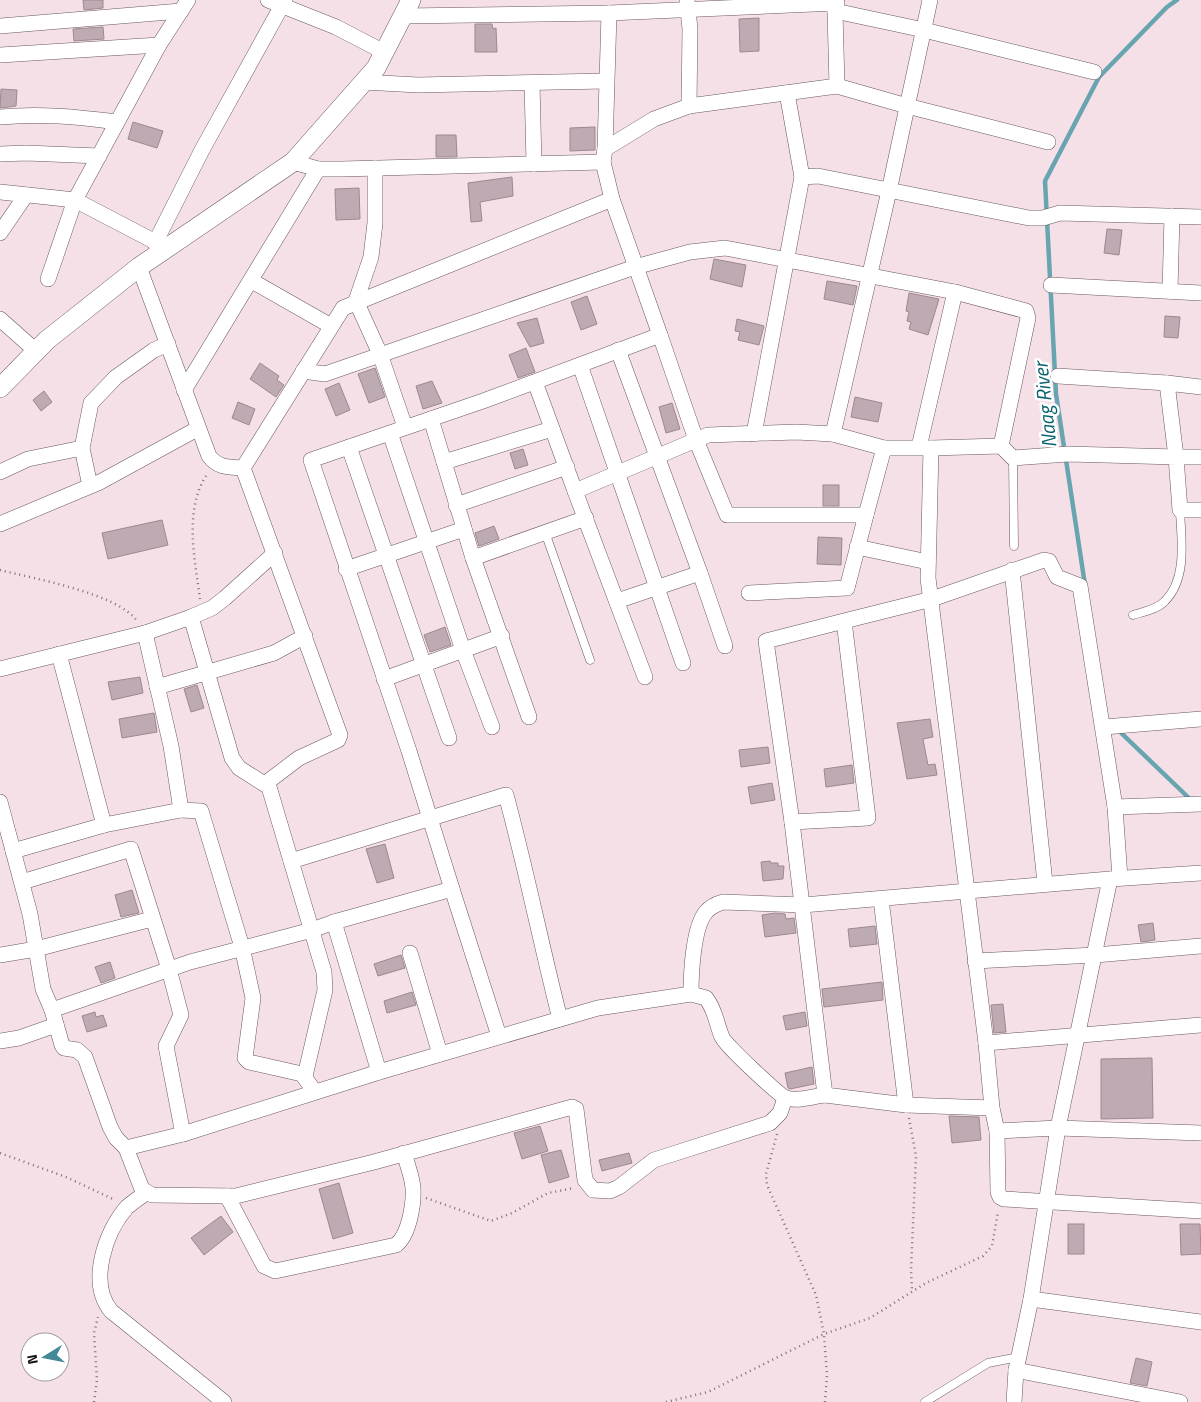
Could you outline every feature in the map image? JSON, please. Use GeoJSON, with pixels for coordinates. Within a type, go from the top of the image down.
{"type":"FeatureCollection","features":[{"type":"Feature","properties":{"kind":"street"},"geometry":{"type":"LineString","coordinates":[[833,434],[889,191],[930,0]]}},
{"type":"Feature","properties":{"kind":"street"},"geometry":{"type":"LineString","coordinates":[[161,245],[202,150],[278,2],[384,52]]}},
{"type":"Feature","properties":{"kind":"street"},"geometry":{"type":"LineString","coordinates":[[836,4],[837,86]]}},
{"type":"Feature","properties":{"kind":"street"},"geometry":{"type":"LineString","coordinates":[[0,388],[46,340],[139,267],[161,245],[292,162],[376,68],[407,8],[609,13],[687,5],[836,4],[924,30],[1094,72]]}},
{"type":"Feature","properties":{"kind":"street"},"geometry":{"type":"LineString","coordinates":[[0,26],[184,5]]}},
{"type":"Feature","properties":{"kind":"street"},"geometry":{"type":"LineString","coordinates":[[48,279],[75,200],[159,45],[184,5]]}},
{"type":"Feature","properties":{"kind":"street"},"geometry":{"type":"LineString","coordinates":[[687,5],[689,106]]}},
{"type":"Feature","properties":{"kind":"street"},"geometry":{"type":"LineString","coordinates":[[609,13],[605,81],[604,156],[612,199],[696,440],[727,515],[866,515]]}},
{"type":"Feature","properties":{"kind":"street"},"geometry":{"type":"LineString","coordinates":[[0,55],[159,45]]}},
{"type":"Feature","properties":{"kind":"street"},"geometry":{"type":"LineString","coordinates":[[363,82],[418,86],[605,81]]}},
{"type":"Feature","properties":{"kind":"street"},"geometry":{"type":"LineString","coordinates":[[532,83],[534,164]]}},
{"type":"Feature","properties":{"kind":"street"},"geometry":{"type":"LineString","coordinates":[[292,162],[318,169],[375,168],[534,164],[604,156],[654,119],[689,106],[837,86],[1048,142]]}},
{"type":"Feature","properties":{"kind":"street"},"geometry":{"type":"LineString","coordinates":[[754,434],[802,177],[787,93]]}},
{"type":"Feature","properties":{"kind":"street"},"geometry":{"type":"LineString","coordinates":[[0,117],[25,114],[66,115],[117,122]]}},
{"type":"Feature","properties":{"kind":"street"},"geometry":{"type":"LineString","coordinates":[[0,154],[26,153],[99,156]]}},
{"type":"Feature","properties":{"kind":"street"},"geometry":{"type":"LineString","coordinates":[[375,168],[375,223],[372,257],[356,301],[380,354],[405,428]]}},
{"type":"Feature","properties":{"kind":"street"},"geometry":{"type":"LineString","coordinates":[[184,390],[318,169]]}},
{"type":"Feature","properties":{"kind":"street"},"geometry":{"type":"LineString","coordinates":[[802,177],[818,176],[1036,218],[1060,213],[1201,217]]}},
{"type":"Feature","properties":{"kind":"street"},"geometry":{"type":"LineString","coordinates":[[0,192],[75,200],[161,245]]}},
{"type":"Feature","properties":{"kind":"street"},"geometry":{"type":"LineString","coordinates":[[0,233],[26,195]]}},
{"type":"Feature","properties":{"kind":"street"},"geometry":{"type":"LineString","coordinates":[[243,468],[343,308],[356,301],[381,294],[612,199]]}},
{"type":"Feature","properties":{"kind":"street"},"geometry":{"type":"LineString","coordinates":[[1170,291],[1172,216]]}},
{"type":"Feature","properties":{"kind":"street"},"geometry":{"type":"LineString","coordinates":[[303,370],[325,374],[635,266],[709,248],[725,248],[787,259],[868,277],[955,292],[1020,308],[1028,314],[1001,446]]}},
{"type":"Feature","properties":{"kind":"street"},"geometry":{"type":"LineString","coordinates":[[139,267],[209,456],[215,463],[226,467],[243,468]]}},
{"type":"Feature","properties":{"kind":"street"},"geometry":{"type":"LineString","coordinates":[[252,280],[331,326]]}},
{"type":"Feature","properties":{"kind":"street"},"geometry":{"type":"LineString","coordinates":[[1051,285],[1201,293]]}},
{"type":"Feature","properties":{"kind":"street"},"geometry":{"type":"LineString","coordinates":[[955,292],[925,448],[928,562],[966,890],[986,1043],[992,1108],[997,1131],[998,1192],[1000,1197],[1047,1202],[1201,1211]]}},
{"type":"Feature","properties":{"kind":"street"},"geometry":{"type":"LineString","coordinates":[[0,318],[36,351]]}},
{"type":"Feature","properties":{"kind":"street"},"geometry":{"type":"LineString","coordinates":[[499,1036],[430,817],[311,460],[432,419],[660,335]]}},
{"type":"Feature","properties":{"kind":"street"},"geometry":{"type":"LineString","coordinates":[[90,486],[82,448],[91,403],[116,377],[154,350],[168,344]]}},
{"type":"Feature","properties":{"kind":"street"},"geometry":{"type":"LineString","coordinates":[[618,350],[659,456],[725,646]]}},
{"type":"Feature","properties":{"kind":"street"},"geometry":{"type":"LineString","coordinates":[[580,365],[683,663]]}},
{"type":"Feature","properties":{"kind":"street"},"geometry":{"type":"LineString","coordinates":[[1058,376],[1201,387]]}},
{"type":"Feature","properties":{"kind":"street"},"geometry":{"type":"LineString","coordinates":[[535,382],[645,677]]}},
{"type":"Feature","properties":{"kind":"street"},"geometry":{"type":"LineString","coordinates":[[1167,383],[1180,510],[1201,510]]}},
{"type":"Feature","properties":{"kind":"street"},"geometry":{"type":"LineString","coordinates":[[432,419],[473,558],[529,717]]}},
{"type":"Feature","properties":{"kind":"street"},"geometry":{"type":"LineString","coordinates":[[444,462],[552,428]]}},
{"type":"Feature","properties":{"kind":"street"},"geometry":{"type":"LineString","coordinates":[[0,524],[90,486],[198,429]]}},
{"type":"Feature","properties":{"kind":"street"},"geometry":{"type":"LineString","coordinates":[[390,433],[463,650],[492,726]]}},
{"type":"Feature","properties":{"kind":"street"},"geometry":{"type":"LineString","coordinates":[[575,491],[708,435],[833,434],[884,448],[1001,446],[1013,458],[1068,454],[1201,457]]}},
{"type":"Feature","properties":{"kind":"street"},"geometry":{"type":"LineString","coordinates":[[348,447],[449,738]]}},
{"type":"Feature","properties":{"kind":"street"},"geometry":{"type":"LineString","coordinates":[[0,472],[28,460],[82,448]]}},
{"type":"Feature","properties":{"kind":"street"},"geometry":{"type":"LineString","coordinates":[[750,593],[847,588],[884,448]]}},
{"type":"Feature","properties":{"kind":"street"},"geometry":{"type":"LineString","coordinates":[[456,505],[566,467]]}},
{"type":"Feature","properties":{"kind":"street"},"geometry":{"type":"LineString","coordinates":[[243,468],[305,636],[339,738],[299,758],[269,790]]}},
{"type":"Feature","properties":{"kind":"street"},"geometry":{"type":"LineString","coordinates":[[473,558],[586,518]]}},
{"type":"Feature","properties":{"kind":"street"},"geometry":{"type":"LineString","coordinates":[[346,568],[464,529]]}},
{"type":"Feature","properties":{"kind":"street"},"geometry":{"type":"LineString","coordinates":[[857,547],[928,562]]}},
{"type":"Feature","properties":{"kind":"street"},"geometry":{"type":"LineString","coordinates":[[0,669],[145,633],[196,615],[225,598],[275,553]]}},
{"type":"Feature","properties":{"kind":"street"},"geometry":{"type":"LineString","coordinates":[[825,1095],[803,906],[766,641],[932,598],[1047,560],[1057,577],[1080,586],[1104,727],[1115,808],[1115,879],[1095,955],[1058,1128],[1031,1299],[1018,1364],[1014,1402]]}},
{"type":"Feature","properties":{"kind":"street"},"geometry":{"type":"LineString","coordinates":[[1012,570],[1045,883]]}},
{"type":"Feature","properties":{"kind":"street"},"geometry":{"type":"LineString","coordinates":[[617,601],[700,573]]}},
{"type":"Feature","properties":{"kind":"street"},"geometry":{"type":"LineString","coordinates":[[196,615],[209,674],[232,758],[239,768],[269,790],[324,972],[325,990],[304,1076]]}},
{"type":"Feature","properties":{"kind":"street"},"geometry":{"type":"LineString","coordinates":[[792,822],[868,818],[844,621]]}},
{"type":"Feature","properties":{"kind":"street"},"geometry":{"type":"LineString","coordinates":[[145,633],[181,810]]}},
{"type":"Feature","properties":{"kind":"street"},"geometry":{"type":"LineString","coordinates":[[157,687],[209,674],[274,653],[305,636]]}},
{"type":"Feature","properties":{"kind":"street"},"geometry":{"type":"LineString","coordinates":[[384,679],[502,636]]}},
{"type":"Feature","properties":{"kind":"street"},"geometry":{"type":"LineString","coordinates":[[59,654],[104,825]]}},
{"type":"Feature","properties":{"kind":"street"},"geometry":{"type":"LineString","coordinates":[[1104,727],[1201,719]]}},
{"type":"Feature","properties":{"kind":"street"},"geometry":{"type":"LineString","coordinates":[[291,861],[506,795],[529,881],[541,943],[560,1018]]}},
{"type":"Feature","properties":{"kind":"street"},"geometry":{"type":"LineString","coordinates":[[0,802],[22,882],[43,989],[64,1048],[77,1050],[85,1057],[110,1127],[116,1138],[126,1148],[142,1189],[146,1193]]}},
{"type":"Feature","properties":{"kind":"street"},"geometry":{"type":"LineString","coordinates":[[1115,808],[1201,804]]}},
{"type":"Feature","properties":{"kind":"street"},"geometry":{"type":"LineString","coordinates":[[13,851],[104,825],[181,810],[200,811],[242,947],[253,998],[245,1058],[249,1062],[304,1076],[315,1092]]}},
{"type":"Feature","properties":{"kind":"street"},"geometry":{"type":"LineString","coordinates":[[22,882],[131,849],[169,969],[181,1015],[166,1046],[183,1134]]}},
{"type":"Feature","properties":{"kind":"street"},"geometry":{"type":"LineString","coordinates":[[692,994],[692,959],[701,920],[712,906],[723,902],[803,906],[1045,883],[1201,873]]}},
{"type":"Feature","properties":{"kind":"street"},"geometry":{"type":"LineString","coordinates":[[52,1010],[169,969],[452,889]]}},
{"type":"Feature","properties":{"kind":"street"},"geometry":{"type":"LineString","coordinates":[[881,899],[906,1105]]}},
{"type":"Feature","properties":{"kind":"street"},"geometry":{"type":"LineString","coordinates":[[0,955],[36,949],[152,919]]}},
{"type":"Feature","properties":{"kind":"street"},"geometry":{"type":"LineString","coordinates":[[334,922],[379,1072]]}},
{"type":"Feature","properties":{"kind":"street"},"geometry":{"type":"LineString","coordinates":[[975,961],[1095,955],[1201,946]]}},
{"type":"Feature","properties":{"kind":"street"},"geometry":{"type":"LineString","coordinates":[[410,953],[440,1054]]}},
{"type":"Feature","properties":{"kind":"street"},"geometry":{"type":"LineString","coordinates":[[324,972],[347,965]]}},
{"type":"Feature","properties":{"kind":"street"},"geometry":{"type":"LineString","coordinates":[[126,1148],[183,1134],[379,1072],[560,1018],[598,1008],[692,994],[706,998],[712,1006],[727,1046],[756,1070],[776,1092],[785,1098],[825,1095],[906,1105],[992,1108]]}},
{"type":"Feature","properties":{"kind":"street"},"geometry":{"type":"LineString","coordinates":[[0,1041],[19,1038],[56,1025]]}},
{"type":"Feature","properties":{"kind":"street"},"geometry":{"type":"LineString","coordinates":[[986,1043],[1201,1025]]}},
{"type":"Feature","properties":{"kind":"street"},"geometry":{"type":"LineString","coordinates":[[224,1402],[105,1304],[101,1268],[104,1249],[114,1226],[128,1207],[146,1193],[242,1195],[572,1107],[576,1109],[585,1180],[589,1187],[600,1192],[619,1187],[654,1160],[770,1122],[776,1118],[785,1098]]}},
{"type":"Feature","properties":{"kind":"street"},"geometry":{"type":"LineString","coordinates":[[997,1131],[1058,1128],[1201,1133]]}},
{"type":"Feature","properties":{"kind":"street"},"geometry":{"type":"LineString","coordinates":[[226,1196],[264,1266],[275,1271],[396,1245],[404,1236],[413,1193],[404,1153]]}},
{"type":"Feature","properties":{"kind":"street"},"geometry":{"type":"LineString","coordinates":[[1031,1299],[1201,1322]]}},
{"type":"Feature","properties":{"kind":"street"},"geometry":{"type":"LineString","coordinates":[[1018,1364],[1152,1399],[1180,1402]]}},
{"type":"Feature","properties":{"kind":"lane"},"geometry":{"type":"LineString","coordinates":[[1013,458],[1014,546]]}},
{"type":"Feature","properties":{"kind":"lane"},"geometry":{"type":"LineString","coordinates":[[1133,615],[1165,602],[1176,586],[1181,562],[1180,510]]}},
{"type":"Feature","properties":{"kind":"lane"},"geometry":{"type":"LineString","coordinates":[[545,532],[590,660]]}},
{"type":"Feature","properties":{"kind":"lane"},"geometry":{"type":"LineString","coordinates":[[925,1402],[988,1363],[1018,1364]]}},
{"type":"Feature","properties":{"kind":"path"},"geometry":{"type":"LineString","coordinates":[[196,615],[194,514],[198,496],[206,476],[215,463]]}},
{"type":"Feature","properties":{"kind":"path"},"geometry":{"type":"LineString","coordinates":[[0,570],[119,604],[131,614],[145,633]]}},
{"type":"Feature","properties":{"kind":"path"},"geometry":{"type":"LineString","coordinates":[[906,1105],[916,1156],[911,1270],[912,1290]]}},
{"type":"Feature","properties":{"kind":"path"},"geometry":{"type":"LineString","coordinates":[[776,1118],[778,1128],[766,1174],[766,1184],[816,1295],[824,1334],[827,1375],[825,1402]]}},
{"type":"Feature","properties":{"kind":"path"},"geometry":{"type":"LineString","coordinates":[[0,1153],[66,1177],[128,1207]]}},
{"type":"Feature","properties":{"kind":"path"},"geometry":{"type":"LineString","coordinates":[[413,1193],[491,1221],[512,1214],[548,1193],[589,1187]]}},
{"type":"Feature","properties":{"kind":"path"},"geometry":{"type":"LineString","coordinates":[[666,1402],[708,1392],[824,1334],[870,1318],[912,1290],[988,1252],[992,1246],[1000,1197]]}},
{"type":"Feature","properties":{"kind":"path"},"geometry":{"type":"LineString","coordinates":[[94,1402],[97,1380],[95,1323],[108,1308]]}},
{"type":"Feature","properties":{"kind":"building"},"geometry":{"type":"Polygon","coordinates":[[[83,0],[103,0],[103,8],[84,10],[83,0]]]}},
{"type":"Feature","properties":{"kind":"building"},"geometry":{"type":"Polygon","coordinates":[[[759,18],[759,51],[740,52],[739,19],[759,18]]]}},
{"type":"Feature","properties":{"kind":"building"},"geometry":{"type":"Polygon","coordinates":[[[475,24],[492,24],[493,29],[496,28],[497,52],[475,52],[475,24]]]}},
{"type":"Feature","properties":{"kind":"building"},"geometry":{"type":"Polygon","coordinates":[[[103,27],[104,39],[74,41],[73,29],[103,27]]]}},
{"type":"Feature","properties":{"kind":"building"},"geometry":{"type":"Polygon","coordinates":[[[1,89],[17,90],[16,106],[0,108],[1,89]]]}},
{"type":"Feature","properties":{"kind":"building"},"geometry":{"type":"Polygon","coordinates":[[[133,122],[163,131],[157,148],[128,139],[133,122]]]}},
{"type":"Feature","properties":{"kind":"building"},"geometry":{"type":"Polygon","coordinates":[[[595,127],[595,150],[570,151],[570,128],[595,127]]]}},
{"type":"Feature","properties":{"kind":"building"},"geometry":{"type":"Polygon","coordinates":[[[436,135],[456,135],[457,157],[436,157],[436,135]]]}},
{"type":"Feature","properties":{"kind":"building"},"geometry":{"type":"Polygon","coordinates":[[[512,177],[513,196],[480,202],[482,221],[471,222],[468,183],[512,177]]]}},
{"type":"Feature","properties":{"kind":"building"},"geometry":{"type":"Polygon","coordinates":[[[359,188],[360,219],[336,220],[335,189],[359,188]]]}},
{"type":"Feature","properties":{"kind":"building"},"geometry":{"type":"Polygon","coordinates":[[[1107,229],[1122,230],[1119,255],[1104,253],[1107,229]]]}},
{"type":"Feature","properties":{"kind":"building"},"geometry":{"type":"Polygon","coordinates":[[[714,259],[746,265],[742,287],[710,279],[714,259]]]}},
{"type":"Feature","properties":{"kind":"building"},"geometry":{"type":"Polygon","coordinates":[[[827,281],[857,286],[853,305],[824,299],[827,281]]]}},
{"type":"Feature","properties":{"kind":"building"},"geometry":{"type":"Polygon","coordinates":[[[909,293],[939,299],[928,335],[909,329],[911,322],[907,321],[909,312],[906,311],[909,293]]]}},
{"type":"Feature","properties":{"kind":"building"},"geometry":{"type":"Polygon","coordinates":[[[587,296],[597,324],[581,330],[571,302],[587,296]]]}},
{"type":"Feature","properties":{"kind":"building"},"geometry":{"type":"Polygon","coordinates":[[[1165,316],[1180,317],[1178,338],[1164,337],[1165,316]]]}},
{"type":"Feature","properties":{"kind":"building"},"geometry":{"type":"Polygon","coordinates":[[[537,318],[544,343],[530,347],[517,323],[537,318]]]}},
{"type":"Feature","properties":{"kind":"building"},"geometry":{"type":"Polygon","coordinates":[[[737,319],[764,326],[759,345],[738,340],[740,332],[735,331],[737,319]]]}},
{"type":"Feature","properties":{"kind":"building"},"geometry":{"type":"Polygon","coordinates":[[[526,348],[535,372],[518,378],[509,355],[526,348]]]}},
{"type":"Feature","properties":{"kind":"building"},"geometry":{"type":"Polygon","coordinates":[[[260,363],[279,376],[277,380],[284,385],[276,397],[250,379],[260,363]]]}},
{"type":"Feature","properties":{"kind":"building"},"geometry":{"type":"Polygon","coordinates":[[[375,368],[385,397],[369,403],[358,374],[375,368]]]}},
{"type":"Feature","properties":{"kind":"building"},"geometry":{"type":"Polygon","coordinates":[[[432,381],[442,403],[423,409],[416,386],[432,381]]]}},
{"type":"Feature","properties":{"kind":"building"},"geometry":{"type":"Polygon","coordinates":[[[339,383],[350,410],[336,416],[325,389],[339,383]]]}},
{"type":"Feature","properties":{"kind":"building"},"geometry":{"type":"Polygon","coordinates":[[[44,391],[52,402],[41,411],[33,400],[44,391]]]}},
{"type":"Feature","properties":{"kind":"building"},"geometry":{"type":"Polygon","coordinates":[[[855,397],[882,403],[878,422],[851,417],[855,397]]]}},
{"type":"Feature","properties":{"kind":"building"},"geometry":{"type":"Polygon","coordinates":[[[238,402],[255,409],[249,425],[232,418],[238,402]]]}},
{"type":"Feature","properties":{"kind":"building"},"geometry":{"type":"Polygon","coordinates":[[[672,403],[680,429],[666,433],[659,407],[672,403]]]}},
{"type":"Feature","properties":{"kind":"building"},"geometry":{"type":"Polygon","coordinates":[[[523,449],[528,465],[515,469],[510,453],[523,449]]]}},
{"type":"Feature","properties":{"kind":"building"},"geometry":{"type":"Polygon","coordinates":[[[823,485],[839,485],[839,506],[823,506],[823,485]]]}},
{"type":"Feature","properties":{"kind":"building"},"geometry":{"type":"Polygon","coordinates":[[[162,520],[168,545],[108,559],[102,533],[162,520]]]}},
{"type":"Feature","properties":{"kind":"building"},"geometry":{"type":"Polygon","coordinates":[[[494,526],[499,539],[479,546],[475,533],[494,526]]]}},
{"type":"Feature","properties":{"kind":"building"},"geometry":{"type":"Polygon","coordinates":[[[818,537],[842,538],[841,565],[817,564],[818,537]]]}},
{"type":"Feature","properties":{"kind":"building"},"geometry":{"type":"Polygon","coordinates":[[[445,627],[451,645],[430,652],[424,635],[445,627]]]}},
{"type":"Feature","properties":{"kind":"building"},"geometry":{"type":"Polygon","coordinates":[[[140,677],[143,693],[112,700],[108,682],[140,677]]]}},
{"type":"Feature","properties":{"kind":"building"},"geometry":{"type":"Polygon","coordinates":[[[197,685],[204,708],[191,712],[184,689],[197,685]]]}},
{"type":"Feature","properties":{"kind":"building"},"geometry":{"type":"Polygon","coordinates":[[[154,713],[157,732],[122,738],[119,719],[154,713]]]}},
{"type":"Feature","properties":{"kind":"building"},"geometry":{"type":"Polygon","coordinates":[[[930,719],[933,737],[923,739],[928,765],[935,764],[937,775],[907,779],[897,723],[930,719]]]}},
{"type":"Feature","properties":{"kind":"building"},"geometry":{"type":"Polygon","coordinates":[[[768,747],[770,763],[741,767],[739,750],[768,747]]]}},
{"type":"Feature","properties":{"kind":"building"},"geometry":{"type":"Polygon","coordinates":[[[852,765],[854,783],[826,787],[824,769],[852,765]]]}},
{"type":"Feature","properties":{"kind":"building"},"geometry":{"type":"Polygon","coordinates":[[[772,783],[775,800],[751,804],[748,787],[772,783]]]}},
{"type":"Feature","properties":{"kind":"building"},"geometry":{"type":"Polygon","coordinates":[[[385,844],[394,878],[377,883],[366,849],[385,844]]]}},
{"type":"Feature","properties":{"kind":"building"},"geometry":{"type":"Polygon","coordinates":[[[770,861],[771,863],[778,863],[778,866],[784,866],[783,879],[763,881],[761,862],[770,861]]]}},
{"type":"Feature","properties":{"kind":"building"},"geometry":{"type":"Polygon","coordinates":[[[132,890],[139,913],[121,917],[115,895],[132,890]]]}},
{"type":"Feature","properties":{"kind":"building"},"geometry":{"type":"Polygon","coordinates":[[[785,914],[786,919],[794,918],[796,933],[765,937],[762,915],[785,914]]]}},
{"type":"Feature","properties":{"kind":"building"},"geometry":{"type":"Polygon","coordinates":[[[1153,923],[1155,940],[1141,942],[1138,925],[1153,923]]]}},
{"type":"Feature","properties":{"kind":"building"},"geometry":{"type":"Polygon","coordinates":[[[875,926],[877,944],[850,947],[848,929],[875,926]]]}},
{"type":"Feature","properties":{"kind":"building"},"geometry":{"type":"Polygon","coordinates":[[[401,955],[405,968],[378,976],[374,964],[401,955]]]}},
{"type":"Feature","properties":{"kind":"building"},"geometry":{"type":"Polygon","coordinates":[[[110,962],[115,978],[101,983],[95,967],[110,962]]]}},
{"type":"Feature","properties":{"kind":"building"},"geometry":{"type":"Polygon","coordinates":[[[882,982],[883,1000],[824,1007],[822,989],[882,982]]]}},
{"type":"Feature","properties":{"kind":"building"},"geometry":{"type":"Polygon","coordinates":[[[412,992],[416,1005],[387,1013],[384,1001],[412,992]]]}},
{"type":"Feature","properties":{"kind":"building"},"geometry":{"type":"Polygon","coordinates":[[[1003,1004],[1006,1032],[994,1033],[991,1005],[1003,1004]]]}},
{"type":"Feature","properties":{"kind":"building"},"geometry":{"type":"Polygon","coordinates":[[[95,1012],[96,1017],[103,1015],[107,1026],[87,1032],[82,1016],[95,1012]]]}},
{"type":"Feature","properties":{"kind":"building"},"geometry":{"type":"Polygon","coordinates":[[[805,1012],[807,1026],[786,1030],[783,1016],[805,1012]]]}},
{"type":"Feature","properties":{"kind":"building"},"geometry":{"type":"Polygon","coordinates":[[[1152,1058],[1153,1118],[1101,1119],[1101,1059],[1152,1058]]]}},
{"type":"Feature","properties":{"kind":"building"},"geometry":{"type":"Polygon","coordinates":[[[812,1067],[814,1084],[788,1088],[785,1073],[812,1067]]]}},
{"type":"Feature","properties":{"kind":"building"},"geometry":{"type":"Polygon","coordinates":[[[949,1116],[979,1117],[981,1140],[952,1143],[949,1116]]]}},
{"type":"Feature","properties":{"kind":"building"},"geometry":{"type":"Polygon","coordinates":[[[540,1126],[548,1151],[522,1159],[514,1133],[540,1126]]]}},
{"type":"Feature","properties":{"kind":"building"},"geometry":{"type":"Polygon","coordinates":[[[561,1150],[569,1177],[549,1183],[541,1155],[561,1150]]]}},
{"type":"Feature","properties":{"kind":"building"},"geometry":{"type":"Polygon","coordinates":[[[629,1153],[632,1163],[602,1171],[599,1160],[629,1153]]]}},
{"type":"Feature","properties":{"kind":"building"},"geometry":{"type":"Polygon","coordinates":[[[339,1183],[353,1233],[333,1239],[319,1189],[339,1183]]]}},
{"type":"Feature","properties":{"kind":"building"},"geometry":{"type":"Polygon","coordinates":[[[221,1216],[233,1232],[204,1255],[191,1238],[221,1216]]]}},
{"type":"Feature","properties":{"kind":"building"},"geometry":{"type":"Polygon","coordinates":[[[1068,1224],[1084,1224],[1084,1254],[1068,1254],[1068,1224]]]}},
{"type":"Feature","properties":{"kind":"building"},"geometry":{"type":"Polygon","coordinates":[[[1180,1224],[1200,1224],[1201,1254],[1181,1255],[1180,1224]]]}},
{"type":"Feature","properties":{"kind":"building"},"geometry":{"type":"Polygon","coordinates":[[[1136,1358],[1152,1362],[1147,1386],[1130,1383],[1136,1358]]]}},
{"type":"Feature","properties":{"kind":"waterway","name":"Naag River"},"geometry":{"type":"LineString","coordinates":[[1085,585],[1056,394],[1045,181],[1099,77],[1167,7],[1177,0]]}},
{"type":"Feature","properties":{"kind":"waterway","name":"Naag River"},"geometry":{"type":"LineString","coordinates":[[1117,729],[1191,800]]}}]}
